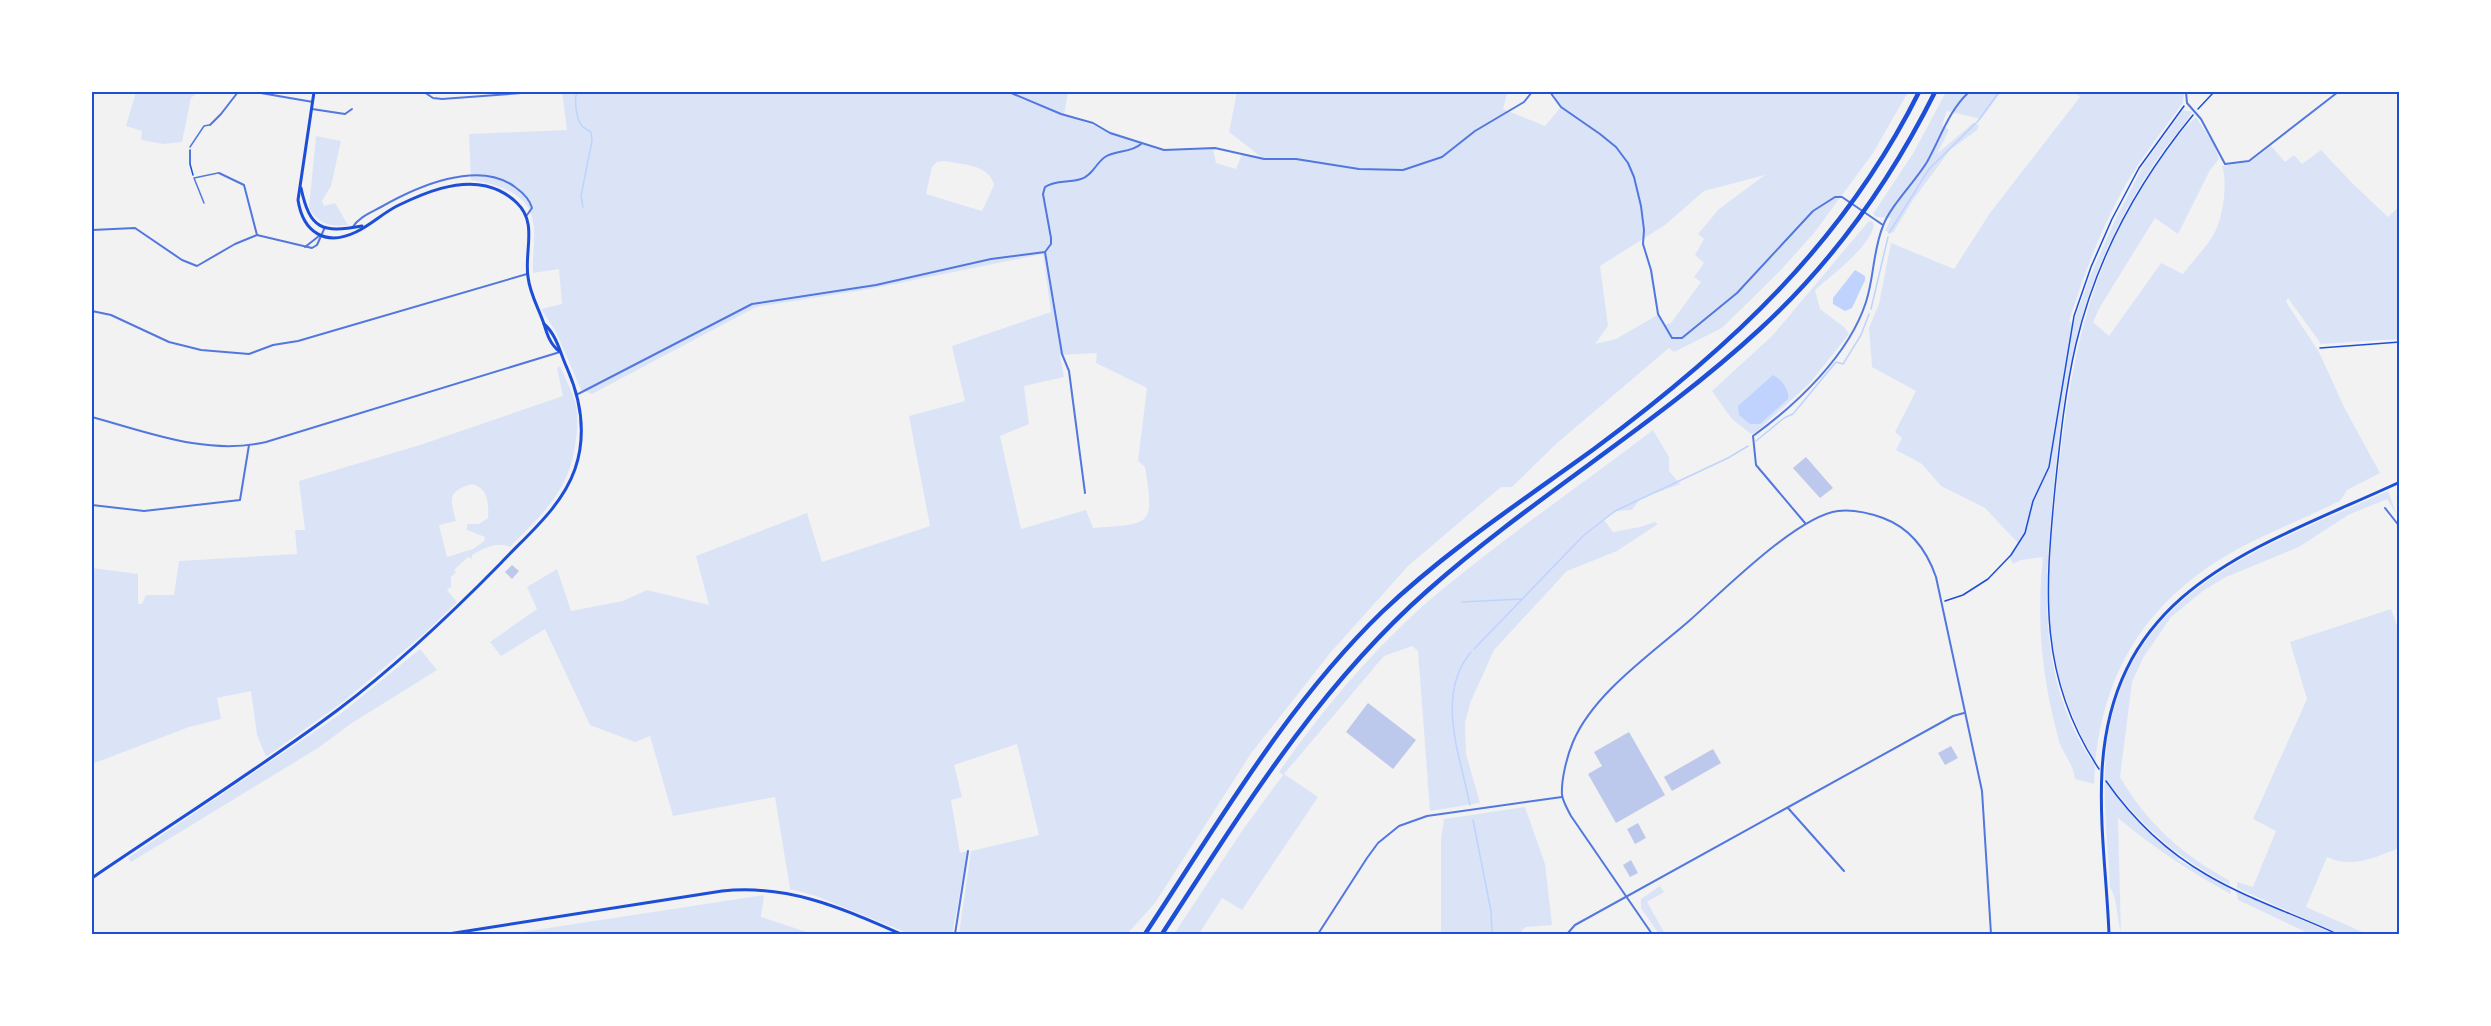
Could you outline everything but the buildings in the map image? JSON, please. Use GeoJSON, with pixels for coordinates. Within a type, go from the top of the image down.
{"type":"FeatureCollection","features":[{"type":"Feature","properties":{"kind":"highway"},"geometry":{"type":"LineString","coordinates":[[1145,934],[1275,738],[1317,683],[1348,648],[1417,580],[1638,415],[1712,355],[1790,279],[1826,239],[1887,150],[1919,92]]}},
{"type":"Feature","properties":{"kind":"highway"},"geometry":{"type":"LineString","coordinates":[[1161,934],[1267,774],[1321,700],[1366,649],[1434,584],[1499,532],[1659,414],[1734,352],[1808,281],[1864,211],[1896,163],[1935,92]]}},
{"type":"Feature","properties":{"kind":"main road"},"geometry":{"type":"LineString","coordinates":[[92,878],[338,710],[409,653],[551,510],[565,490],[575,469],[582,430],[577,394],[560,352],[554,347],[534,303],[527,274],[530,228],[527,215],[514,200],[502,192],[486,186],[462,184],[412,199],[357,232],[339,237],[319,236],[308,227],[301,216],[298,200],[314,92]]}},
{"type":"Feature","properties":{"kind":"main road"},"geometry":{"type":"LineString","coordinates":[[301,187],[308,214],[312,220],[325,227],[364,226]]}},
{"type":"Feature","properties":{"kind":"main road"},"geometry":{"type":"LineString","coordinates":[[2109,934],[2102,802],[2104,750],[2115,697],[2142,642],[2171,606],[2218,569],[2271,541],[2400,482]]}},
{"type":"Feature","properties":{"kind":"main road"},"geometry":{"type":"LineString","coordinates":[[448,934],[722,891],[766,889],[809,898],[901,934]]}},
{"type":"Feature","properties":{"kind":"street"},"geometry":{"type":"LineString","coordinates":[[210,124],[221,114],[237,92]]}},
{"type":"Feature","properties":{"kind":"street"},"geometry":{"type":"LineString","coordinates":[[255,92],[313,102]]}},
{"type":"Feature","properties":{"kind":"street"},"geometry":{"type":"LineString","coordinates":[[424,92],[434,98],[442,99],[535,92]]}},
{"type":"Feature","properties":{"kind":"street"},"geometry":{"type":"LineString","coordinates":[[1009,92],[1048,109],[1093,123],[1110,133],[1164,150],[1225,149],[1253,158],[1296,159],[1359,169],[1404,170],[1442,157],[1475,131],[1524,102],[1532,92]]}},
{"type":"Feature","properties":{"kind":"street"},"geometry":{"type":"LineString","coordinates":[[1550,92],[1561,107],[1600,134],[1623,155],[1634,177],[1641,207],[1643,244],[1651,270],[1658,314],[1672,338],[1682,338],[1737,293],[1813,212],[1835,197],[1842,197],[1883,225]]}},
{"type":"Feature","properties":{"kind":"street"},"geometry":{"type":"LineString","coordinates":[[1805,523],[1756,465],[1753,436],[1774,421],[1812,386],[1849,339],[1867,301],[1883,225],[1926,163],[1960,100],[1969,92]]}},
{"type":"Feature","properties":{"kind":"street"},"geometry":{"type":"LineString","coordinates":[[2186,92],[2187,103],[2201,119],[2224,164],[2249,161],[2338,92]]}},
{"type":"Feature","properties":{"kind":"street"},"geometry":{"type":"LineString","coordinates":[[312,109],[345,114],[352,109]]}},
{"type":"Feature","properties":{"kind":"street"},"geometry":{"type":"LineString","coordinates":[[577,394],[752,304],[876,285],[991,260],[1045,252],[1051,244],[1051,238],[1043,194],[1045,187],[1051,183],[1084,178],[1092,173],[1104,158],[1134,149],[1141,144]]}},
{"type":"Feature","properties":{"kind":"street"},"geometry":{"type":"LineString","coordinates":[[219,173],[244,184],[257,236]]}},
{"type":"Feature","properties":{"kind":"street"},"geometry":{"type":"LineString","coordinates":[[352,228],[357,221],[394,199],[427,185],[482,175],[502,179],[520,191],[531,204],[532,208],[527,215]]}},
{"type":"Feature","properties":{"kind":"street"},"geometry":{"type":"LineString","coordinates":[[92,230],[135,228],[182,260],[197,266],[235,244],[257,236],[312,248],[316,245],[325,227]]}},
{"type":"Feature","properties":{"kind":"street"},"geometry":{"type":"LineString","coordinates":[[305,247],[319,236]]}},
{"type":"Feature","properties":{"kind":"street"},"geometry":{"type":"LineString","coordinates":[[1045,252],[1062,354],[1069,371],[1085,493]]}},
{"type":"Feature","properties":{"kind":"street"},"geometry":{"type":"LineString","coordinates":[[92,311],[111,315],[177,345],[201,350],[249,354],[273,345],[298,341],[527,274]]}},
{"type":"Feature","properties":{"kind":"street"},"geometry":{"type":"LineString","coordinates":[[92,417],[180,441],[212,445],[264,443],[560,352]]}},
{"type":"Feature","properties":{"kind":"street"},"geometry":{"type":"LineString","coordinates":[[92,505],[144,511],[240,500],[249,445]]}},
{"type":"Feature","properties":{"kind":"street"},"geometry":{"type":"LineString","coordinates":[[2385,508],[2400,527]]}},
{"type":"Feature","properties":{"kind":"street"},"geometry":{"type":"LineString","coordinates":[[1652,934],[1571,816],[1562,797],[1573,742],[1589,715],[1617,684],[1805,523],[1838,510],[1856,510],[1892,521],[1918,544],[1930,560],[1985,809],[1991,934]]}},
{"type":"Feature","properties":{"kind":"street"},"geometry":{"type":"LineString","coordinates":[[1567,934],[1575,925],[1944,720],[1965,713]]}},
{"type":"Feature","properties":{"kind":"street"},"geometry":{"type":"LineString","coordinates":[[1318,934],[1378,843],[1399,826],[1426,816],[1562,797]]}},
{"type":"Feature","properties":{"kind":"street"},"geometry":{"type":"LineString","coordinates":[[1788,808],[1844,870]]}},
{"type":"Feature","properties":{"kind":"street"},"geometry":{"type":"LineString","coordinates":[[955,934],[968,851]]}},
{"type":"Feature","properties":{"kind":"lane"},"geometry":{"type":"LineString","coordinates":[[190,147],[204,126],[210,124]]}},
{"type":"Feature","properties":{"kind":"lane"},"geometry":{"type":"LineString","coordinates":[[204,203],[194,178],[219,173]]}},
{"type":"Feature","properties":{"kind":"path"},"geometry":{"type":"LineString","coordinates":[[2196,111],[2214,92]]}},
{"type":"Feature","properties":{"kind":"path"},"geometry":{"type":"LineString","coordinates":[[1941,602],[1963,595],[1988,579],[2011,555],[2025,533],[2033,501],[2049,467],[2074,316],[2091,267],[2112,219],[2139,168],[2187,103]]}},
{"type":"Feature","properties":{"kind":"path"},"geometry":{"type":"LineString","coordinates":[[2093,761],[2066,704],[2054,662],[2048,621],[2049,548],[2066,395],[2081,325],[2110,245],[2143,182],[2194,114]]}},
{"type":"Feature","properties":{"kind":"path"},"geometry":{"type":"LineString","coordinates":[[190,147],[190,164],[194,178]]}},
{"type":"Feature","properties":{"kind":"path"},"geometry":{"type":"LineString","coordinates":[[2320,348],[2400,342]]}},
{"type":"Feature","properties":{"kind":"path"},"geometry":{"type":"LineString","coordinates":[[2108,783],[2143,825],[2198,869],[2227,885],[2337,934]]}},
{"type":"Feature","properties":{"kind":"shaded area"},"geometry":{"type":"Polygon","coordinates":[[[136,92],[198,92],[191,98],[182,142],[163,144],[141,140],[142,131],[126,126],[136,92]]]}},
{"type":"Feature","properties":{"kind":"shaded area"},"geometry":{"type":"Polygon","coordinates":[[[562,92],[1068,92],[1064,115],[1164,150],[1213,149],[1216,163],[1236,169],[1242,154],[1260,156],[1229,132],[1237,92],[1494,92],[1507,94],[1503,109],[1545,126],[1560,108],[1553,92],[1908,92],[1873,153],[1814,233],[1780,271],[1722,328],[1674,352],[1669,348],[1556,444],[1512,487],[1501,487],[1408,566],[1331,652],[1252,752],[1155,903],[1127,934],[959,934],[971,851],[1039,835],[1017,744],[954,765],[962,797],[951,800],[960,853],[968,851],[952,934],[910,934],[816,896],[790,889],[775,797],[673,816],[650,736],[635,742],[590,725],[545,629],[501,656],[490,642],[537,609],[527,587],[557,569],[571,611],[623,601],[647,590],[709,605],[696,556],[807,513],[822,562],[930,526],[909,416],[965,401],[952,346],[1051,312],[1043,254],[870,289],[756,307],[592,394],[581,390],[556,332],[541,309],[562,304],[559,269],[533,273],[534,227],[530,211],[518,196],[509,191],[471,180],[469,134],[567,130],[562,92]],[[945,161],[937,162],[932,167],[926,194],[982,211],[994,185],[991,178],[981,169],[945,161]],[[1765,175],[1704,191],[1665,225],[1600,266],[1608,326],[1595,344],[1616,339],[1659,314],[1663,325],[1671,323],[1701,282],[1694,277],[1704,263],[1695,255],[1704,239],[1698,234],[1719,209],[1765,175]],[[1097,353],[1060,355],[1064,377],[1024,386],[1029,424],[1000,436],[1021,529],[1086,510],[1093,528],[1138,523],[1145,518],[1149,502],[1145,467],[1138,461],[1147,388],[1096,363],[1097,353]]]}},
{"type":"Feature","properties":{"kind":"shaded area"},"geometry":{"type":"Polygon","coordinates":[[[1946,92],[2001,92],[1981,119],[1947,111],[1942,125],[1949,130],[1937,154],[1973,123],[1979,125],[1977,130],[1950,150],[1913,200],[1893,233],[1885,231],[1891,218],[1877,217],[1873,214],[1914,152],[1946,92]]]}},
{"type":"Feature","properties":{"kind":"shaded area"},"geometry":{"type":"Polygon","coordinates":[[[2075,92],[2184,92],[2183,103],[2138,165],[2113,209],[2075,302],[2069,321],[2073,324],[2089,279],[2115,220],[2144,164],[2183,110],[2192,112],[2148,174],[2110,242],[2087,301],[2066,392],[2057,454],[2048,557],[2048,627],[2061,696],[2074,729],[2092,761],[2094,760],[2064,693],[2053,650],[2049,611],[2050,551],[2061,449],[2074,366],[2095,288],[2128,212],[2166,151],[2196,117],[2214,145],[2219,159],[2210,170],[2178,234],[2155,218],[2093,322],[2109,336],[2161,263],[2183,274],[2212,238],[2218,225],[2224,199],[2225,181],[2222,166],[2250,162],[2271,146],[2285,162],[2294,155],[2302,164],[2321,150],[2388,217],[2399,207],[2399,339],[2321,344],[2288,298],[2286,302],[2319,352],[2345,409],[2380,473],[2347,490],[2340,501],[2224,557],[2168,600],[2146,625],[2128,652],[2114,682],[2097,748],[2094,784],[2075,779],[2073,769],[2059,741],[2053,718],[2042,650],[2040,604],[2043,557],[2021,560],[2013,564],[2009,556],[2018,543],[1985,508],[1941,486],[1922,464],[1896,450],[1902,438],[1895,432],[1916,391],[1872,367],[1869,328],[1879,304],[1891,243],[1954,269],[1990,213],[2080,97],[2075,92]]]}},
{"type":"Feature","properties":{"kind":"shaded area"},"geometry":{"type":"Polygon","coordinates":[[[316,136],[341,141],[331,186],[322,201],[324,206],[335,203],[348,225],[325,223],[316,218],[309,208],[316,136]]]}},
{"type":"Feature","properties":{"kind":"shaded area"},"geometry":{"type":"Polygon","coordinates":[[[1872,221],[1874,225],[1871,233],[1858,251],[1815,290],[1820,309],[1844,327],[1849,334],[1809,384],[1751,434],[1732,419],[1712,391],[1772,336],[1868,222],[1872,221]]]}},
{"type":"Feature","properties":{"kind":"shaded area"},"geometry":{"type":"Polygon","coordinates":[[[560,366],[575,401],[577,412],[575,447],[566,478],[551,503],[510,547],[495,545],[486,548],[472,555],[472,559],[468,557],[454,570],[456,572],[451,577],[451,587],[447,590],[457,602],[425,633],[344,701],[266,757],[257,735],[251,691],[217,698],[221,719],[189,727],[92,764],[92,568],[138,574],[138,604],[142,604],[146,595],[174,595],[179,561],[297,554],[295,530],[305,530],[299,481],[420,445],[563,396],[557,368],[560,366]],[[472,484],[454,493],[452,507],[456,521],[439,525],[447,557],[473,549],[484,541],[485,537],[467,530],[467,524],[479,524],[488,518],[486,497],[477,486],[472,484]]]}},
{"type":"Feature","properties":{"kind":"shaded area"},"geometry":{"type":"Polygon","coordinates":[[[1653,430],[1669,457],[1669,471],[1680,484],[1640,499],[1632,510],[1617,511],[1604,520],[1613,532],[1655,522],[1658,524],[1617,551],[1567,571],[1494,650],[1471,701],[1465,723],[1466,754],[1480,803],[1430,811],[1418,651],[1412,646],[1384,656],[1284,774],[1318,797],[1242,910],[1222,898],[1199,934],[1174,934],[1242,831],[1283,775],[1279,772],[1331,702],[1370,658],[1411,617],[1459,576],[1653,430]]]}},
{"type":"Feature","properties":{"kind":"shaded area"},"geometry":{"type":"Polygon","coordinates":[[[2388,491],[2397,515],[2387,499],[2348,515],[2299,547],[2226,577],[2204,590],[2171,617],[2143,658],[2132,682],[2120,777],[2142,809],[2167,836],[2196,860],[2229,880],[2230,885],[2195,865],[2163,841],[2121,799],[2109,783],[2107,784],[2136,820],[2179,858],[2178,860],[2230,888],[2231,894],[2173,859],[2118,818],[2121,932],[2110,888],[2105,805],[2106,755],[2117,699],[2138,653],[2168,615],[2205,583],[2246,557],[2388,491]]]}},
{"type":"Feature","properties":{"kind":"shaded area"},"geometry":{"type":"Polygon","coordinates":[[[2391,609],[2400,634],[2399,848],[2355,862],[2327,857],[2306,907],[2367,934],[2339,934],[2237,888],[2237,882],[2253,887],[2276,831],[2253,819],[2307,699],[2290,642],[2391,609]]]}},
{"type":"Feature","properties":{"kind":"shaded area"},"geometry":{"type":"Polygon","coordinates":[[[420,649],[437,670],[352,723],[318,748],[131,862],[128,858],[339,715],[420,649]]]}},
{"type":"Feature","properties":{"kind":"shaded area"},"geometry":{"type":"Polygon","coordinates":[[[1525,807],[1545,864],[1552,925],[1526,927],[1522,930],[1522,934],[1441,934],[1441,839],[1444,819],[1525,807]]]}},
{"type":"Feature","properties":{"kind":"shaded area"},"geometry":{"type":"Polygon","coordinates":[[[1660,886],[1664,892],[1647,902],[1665,934],[1659,934],[1641,908],[1641,899],[1660,886]]]}},
{"type":"Feature","properties":{"kind":"shaded area"},"geometry":{"type":"Polygon","coordinates":[[[2236,891],[2334,934],[2310,934],[2238,900],[2236,891]]]}},
{"type":"Feature","properties":{"kind":"shaded area"},"geometry":{"type":"Polygon","coordinates":[[[764,895],[761,917],[813,934],[509,934],[764,895]]]}},
{"type":"Feature","properties":{"kind":"water"},"geometry":{"type":"Polygon","coordinates":[[[1855,270],[1865,276],[1865,280],[1852,308],[1845,311],[1833,304],[1833,298],[1855,270]]]}},
{"type":"Feature","properties":{"kind":"water"},"geometry":{"type":"Polygon","coordinates":[[[1773,375],[1784,385],[1788,392],[1788,399],[1760,424],[1750,424],[1739,415],[1738,406],[1773,375]]]}},
{"type":"Feature","properties":{"kind":"waterway"},"geometry":{"type":"LineString","coordinates":[[577,92],[578,119],[582,126],[591,132],[592,141],[581,196],[583,207]]}},
{"type":"Feature","properties":{"kind":"waterway"},"geometry":{"type":"LineString","coordinates":[[1889,233],[1929,169],[1978,121],[1999,92]]}},
{"type":"Feature","properties":{"kind":"waterway"},"geometry":{"type":"LineString","coordinates":[[1871,309],[1888,237]]}},
{"type":"Feature","properties":{"kind":"waterway"},"geometry":{"type":"LineString","coordinates":[[1756,441],[1784,418],[1793,414],[1836,362],[1843,364],[1861,335],[1869,314]]}},
{"type":"Feature","properties":{"kind":"waterway"},"geometry":{"type":"LineString","coordinates":[[1474,649],[1584,535],[1615,511],[1728,458],[1748,446]]}},
{"type":"Feature","properties":{"kind":"waterway"},"geometry":{"type":"LineString","coordinates":[[1462,602],[1521,599]]}},
{"type":"Feature","properties":{"kind":"waterway"},"geometry":{"type":"LineString","coordinates":[[1470,805],[1456,746],[1452,706],[1454,687],[1460,669],[1471,652]]}},
{"type":"Feature","properties":{"kind":"waterway"},"geometry":{"type":"LineString","coordinates":[[1473,820],[1491,911],[1492,934]]}}]}
